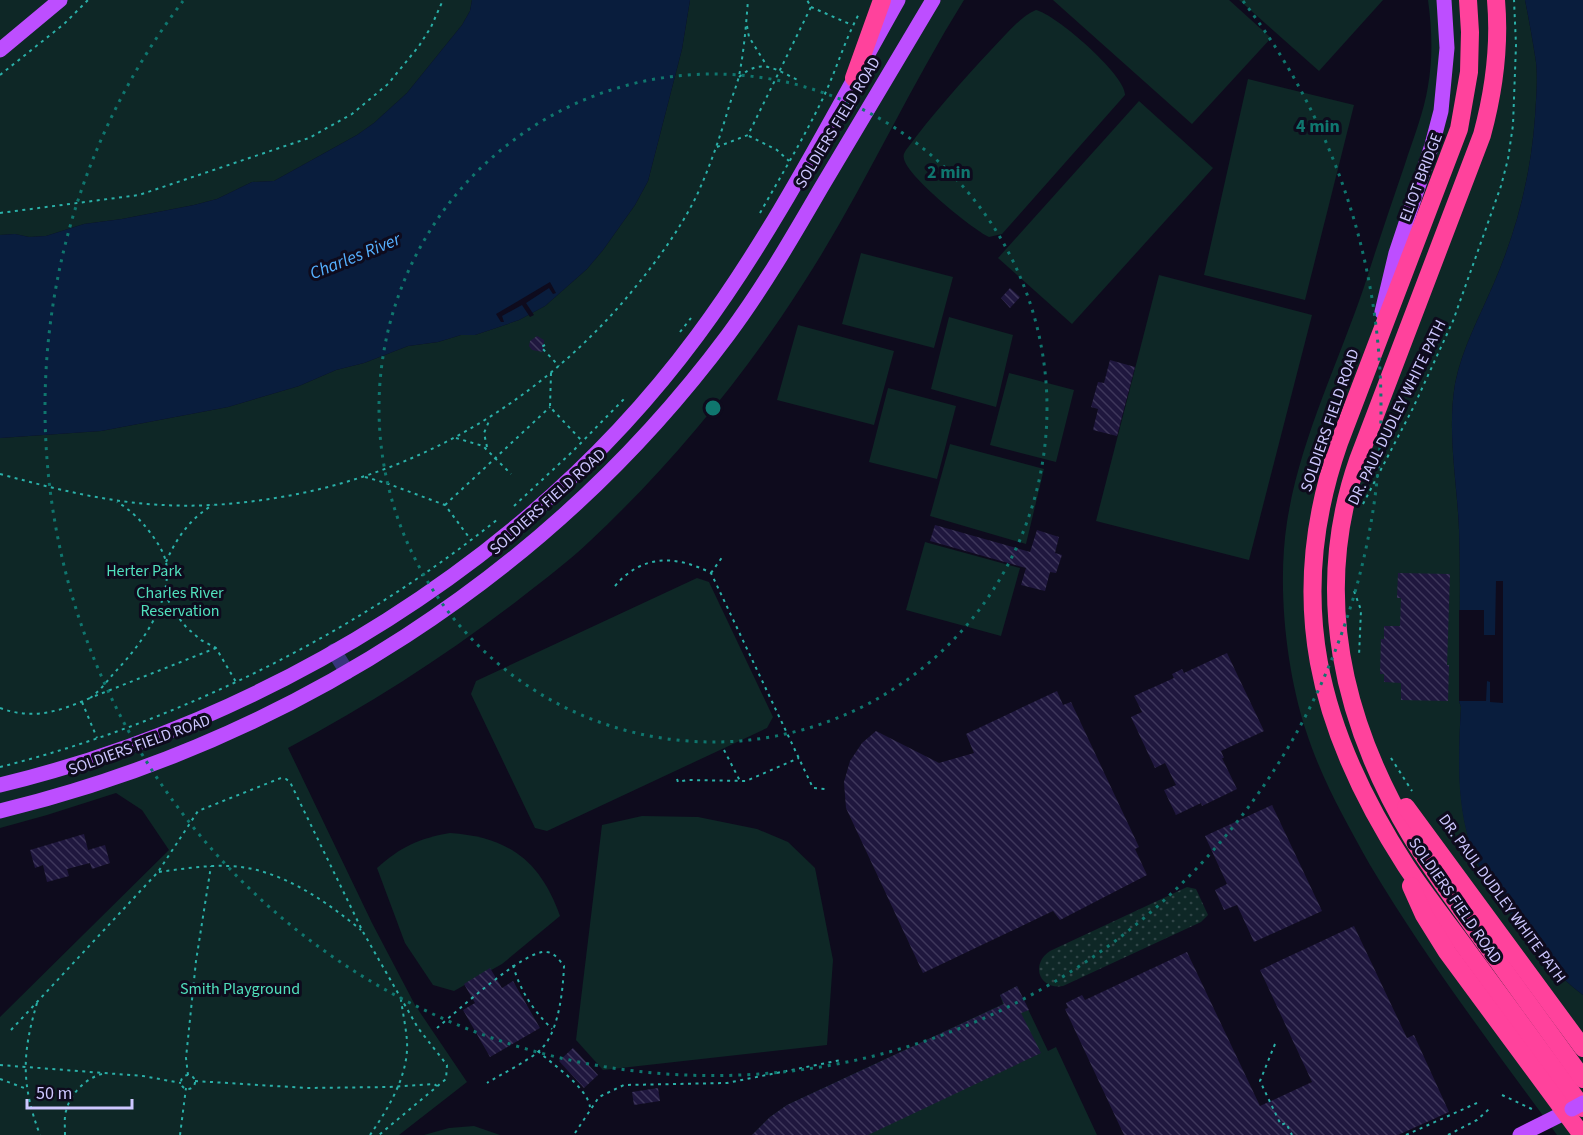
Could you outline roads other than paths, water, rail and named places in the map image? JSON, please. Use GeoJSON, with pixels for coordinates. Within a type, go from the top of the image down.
{"type":"FeatureCollection","features":[{"type":"Feature","properties":{"kind":"highway"},"geometry":{"type":"LineString","coordinates":[[854,78],[882,0]]}},
{"type":"Feature","properties":{"kind":"highway","name":"ELIOT BRIDGE"},"geometry":{"type":"LineString","coordinates":[[1371,361],[1459,129],[1469,72],[1468,0]]}},
{"type":"Feature","properties":{"kind":"highway","name":"SOLDIERS FIELD ROAD"},"geometry":{"type":"LineString","coordinates":[[1496,0],[1498,30],[1496,69],[1490,106],[1482,135],[1358,460],[1341,522],[1335,588],[1340,654],[1352,703],[1377,770],[1402,821],[1424,857],[1583,1078]]}},
{"type":"Feature","properties":{"kind":"highway","name":"SOLDIERS FIELD ROAD"},"geometry":{"type":"LineString","coordinates":[[1371,361],[1337,449],[1324,492],[1315,543],[1313,612],[1320,670],[1336,731],[1363,791],[1394,846],[1576,1108],[1582,1135]]}},
{"type":"Feature","properties":{"kind":"highway"},"geometry":{"type":"LineString","coordinates":[[1377,770],[1583,1048]]}},
{"type":"Feature","properties":{"kind":"main road"},"geometry":{"type":"LineString","coordinates":[[0,50],[60,0]]}},
{"type":"Feature","properties":{"kind":"main road","name":"SOLDIERS FIELD ROAD"},"geometry":{"type":"LineString","coordinates":[[0,785],[113,752],[177,728],[278,681],[334,651],[431,591],[498,541],[566,482],[628,420],[683,354],[746,266],[807,164],[898,0]]}},
{"type":"Feature","properties":{"kind":"main road","name":"SOLDIERS FIELD ROAD"},"geometry":{"type":"LineString","coordinates":[[0,811],[101,782],[192,748],[278,708],[347,672],[440,614],[500,570],[584,498],[661,418],[730,332],[774,267],[933,0]]}},
{"type":"Feature","properties":{"kind":"main road","name":"SOLDIERS FIELD ROAD"},"geometry":{"type":"LineString","coordinates":[[1371,361],[1396,253],[1441,111],[1448,48],[1444,0]]}},
{"type":"Feature","properties":{"kind":"main road"},"geometry":{"type":"LineString","coordinates":[[1520,1135],[1576,1108]]}},
{"type":"Feature","properties":{"kind":"lane"},"geometry":{"type":"LineString","coordinates":[[334,651],[347,672]]}},
{"type":"Feature","properties":{"kind":"water","name":"Charles River"},"geometry":{"type":"Polygon","coordinates":[[[472,0],[690,0],[682,49],[648,181],[635,205],[587,269],[545,306],[519,320],[475,335],[461,335],[438,342],[408,346],[364,363],[336,370],[299,386],[228,407],[101,431],[0,438],[0,235],[46,236],[84,224],[194,205],[217,199],[252,182],[274,181],[357,135],[407,93],[462,25],[470,11],[472,0]]]}},
{"type":"Feature","properties":{"kind":"water"},"geometry":{"type":"Polygon","coordinates":[[[1525,0],[1583,0],[1583,995],[1564,979],[1540,953],[1484,875],[1466,829],[1460,789],[1460,550],[1452,438],[1453,402],[1462,358],[1510,243],[1522,201],[1530,160],[1537,76],[1525,0]]]}},
{"type":"Feature","properties":{"kind":"park label","name":"Herter Park"},"geometry":{"type":"Point","coordinates":[144,570]}},
{"type":"Feature","properties":{"kind":"park label","name":"Charles River Reservation"},"geometry":{"type":"Point","coordinates":[180,601]}},
{"type":"Feature","properties":{"kind":"park label","name":"Smith Playground"},"geometry":{"type":"Point","coordinates":[240,988]}}]}
